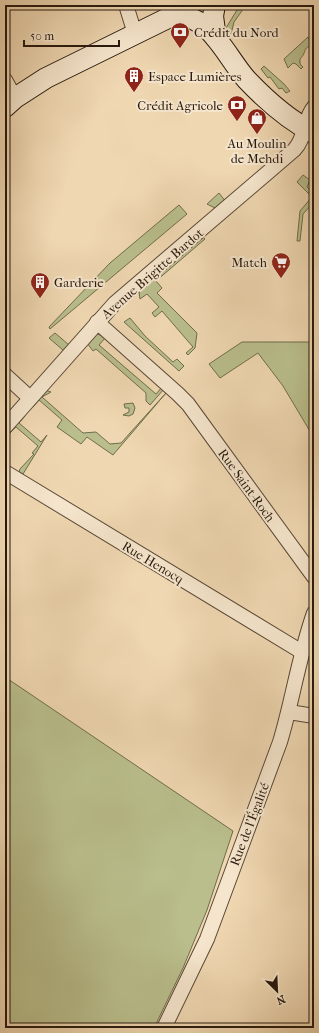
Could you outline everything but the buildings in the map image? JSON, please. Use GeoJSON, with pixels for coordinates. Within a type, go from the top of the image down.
{"type":"FeatureCollection","features":[{"type":"Feature","properties":{"kind":"main road"},"geometry":{"type":"LineString","coordinates":[[215,5],[212,16],[216,38]]}},
{"type":"Feature","properties":{"kind":"main road"},"geometry":{"type":"LineString","coordinates":[[10,102],[46,78],[180,10],[193,17],[216,38],[246,78],[266,99],[282,113],[309,130]]}},
{"type":"Feature","properties":{"kind":"street"},"geometry":{"type":"LineString","coordinates":[[126,5],[135,34]]}},
{"type":"Feature","properties":{"kind":"street"},"geometry":{"type":"LineString","coordinates":[[5,80],[10,102]]}},
{"type":"Feature","properties":{"kind":"street","name":"Avenue Brigitte Bardot"},"geometry":{"type":"LineString","coordinates":[[5,427],[115,303],[289,155],[309,130],[309,114],[314,107]]}},
{"type":"Feature","properties":{"kind":"street","name":"Rue Saint-Roch"},"geometry":{"type":"LineString","coordinates":[[97,322],[178,394],[314,577]]}},
{"type":"Feature","properties":{"kind":"street"},"geometry":{"type":"LineString","coordinates":[[5,376],[30,398]]}},
{"type":"Feature","properties":{"kind":"street","name":"Rue Henocq"},"geometry":{"type":"LineString","coordinates":[[5,472],[302,652]]}},
{"type":"Feature","properties":{"kind":"street","name":"Rue de l'Égalité"},"geometry":{"type":"LineString","coordinates":[[164,1028],[207,939],[280,742],[289,712],[302,652],[314,613]]}},
{"type":"Feature","properties":{"kind":"street"},"geometry":{"type":"LineString","coordinates":[[289,712],[314,716]]}},
{"type":"Feature","properties":{"kind":"green space"},"geometry":{"type":"Polygon","coordinates":[[[240,5],[246,5],[234,22],[231,34],[226,30],[226,28],[240,5]]]}},
{"type":"Feature","properties":{"kind":"green space"},"geometry":{"type":"Polygon","coordinates":[[[308,37],[314,45],[307,47],[300,59],[300,64],[303,67],[301,69],[293,63],[288,68],[284,59],[308,37]]]}},
{"type":"Feature","properties":{"kind":"green space"},"geometry":{"type":"Polygon","coordinates":[[[264,66],[290,91],[286,93],[282,88],[279,89],[270,77],[268,78],[261,69],[264,66]]]}},
{"type":"Feature","properties":{"kind":"green space"},"geometry":{"type":"Polygon","coordinates":[[[303,175],[310,180],[307,187],[314,193],[314,202],[303,214],[300,241],[297,241],[300,211],[312,197],[297,182],[303,175]]]}},
{"type":"Feature","properties":{"kind":"green space"},"geometry":{"type":"Polygon","coordinates":[[[219,193],[226,202],[215,208],[207,204],[219,193]]]}},
{"type":"Feature","properties":{"kind":"green space"},"geometry":{"type":"Polygon","coordinates":[[[179,205],[187,214],[50,329],[49,327],[110,263],[179,205]]]}},
{"type":"Feature","properties":{"kind":"green space"},"geometry":{"type":"Polygon","coordinates":[[[202,236],[205,239],[156,281],[162,288],[157,293],[197,333],[195,348],[188,355],[186,353],[193,347],[162,311],[155,317],[152,313],[159,307],[147,294],[140,299],[139,292],[202,236]]]}},
{"type":"Feature","properties":{"kind":"green space"},"geometry":{"type":"Polygon","coordinates":[[[130,318],[145,336],[173,362],[177,359],[184,366],[179,371],[124,322],[130,318]]]}},
{"type":"Feature","properties":{"kind":"green space"},"geometry":{"type":"Polygon","coordinates":[[[55,333],[69,345],[64,351],[49,338],[55,333]]]}},
{"type":"Feature","properties":{"kind":"green space"},"geometry":{"type":"Polygon","coordinates":[[[97,334],[106,337],[99,345],[156,394],[162,387],[164,389],[150,405],[146,401],[146,393],[96,349],[93,351],[87,343],[97,334]]]}},
{"type":"Feature","properties":{"kind":"green space"},"geometry":{"type":"Polygon","coordinates":[[[242,342],[314,342],[314,438],[283,386],[258,353],[220,378],[209,364],[242,342]]]}},
{"type":"Feature","properties":{"kind":"green space"},"geometry":{"type":"Polygon","coordinates":[[[45,390],[51,392],[42,397],[83,433],[96,432],[110,444],[121,443],[166,393],[113,455],[87,437],[81,444],[57,427],[62,420],[39,400],[33,407],[32,406],[45,390]]]}},
{"type":"Feature","properties":{"kind":"green space"},"geometry":{"type":"Polygon","coordinates":[[[133,403],[135,408],[133,414],[129,416],[123,415],[129,412],[129,408],[125,408],[124,404],[133,403]]]}},
{"type":"Feature","properties":{"kind":"green space"},"geometry":{"type":"Polygon","coordinates":[[[23,415],[25,416],[19,423],[41,442],[47,435],[23,474],[19,472],[20,469],[34,454],[32,453],[38,446],[16,427],[10,433],[8,430],[23,415]]]}},
{"type":"Feature","properties":{"kind":"green space"},"geometry":{"type":"Polygon","coordinates":[[[5,677],[233,831],[207,910],[183,968],[154,1028],[5,1028],[5,677]]]}},
{"type":"Feature","properties":{"kind":"place","name":"Crédit du Nord"},"geometry":{"type":"Point","coordinates":[180,49]}},
{"type":"Feature","properties":{"kind":"place","name":"Espace Lumières"},"geometry":{"type":"Point","coordinates":[134,93]}},
{"type":"Feature","properties":{"kind":"place","name":"Crédit Agricole"},"geometry":{"type":"Point","coordinates":[237,122]}},
{"type":"Feature","properties":{"kind":"place","name":"Au Moulin de Mehdi"},"geometry":{"type":"Point","coordinates":[257,135]}},
{"type":"Feature","properties":{"kind":"place","name":"Match"},"geometry":{"type":"Point","coordinates":[281,279]}},
{"type":"Feature","properties":{"kind":"place","name":"Garderie"},"geometry":{"type":"Point","coordinates":[40,299]}}]}
